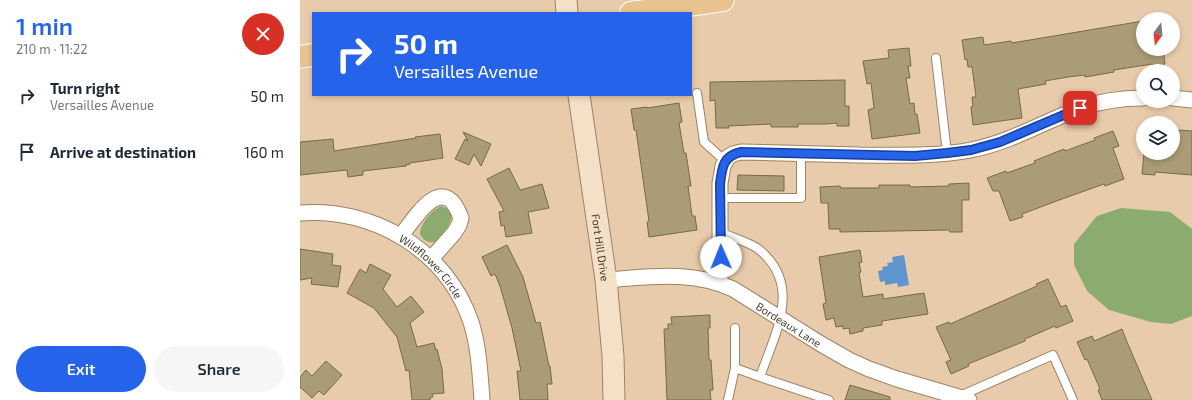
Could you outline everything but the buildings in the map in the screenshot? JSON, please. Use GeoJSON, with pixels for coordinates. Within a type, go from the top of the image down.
{"type":"FeatureCollection","features":[{"type":"Feature","properties":{"kind":"main road"},"geometry":{"type":"LineString","coordinates":[[638,12],[722,0]]}},
{"type":"Feature","properties":{"kind":"main road"},"geometry":{"type":"LineString","coordinates":[[300,57],[312,55]]}},
{"type":"Feature","properties":{"kind":"street"},"geometry":{"type":"LineString","coordinates":[[566,0],[567,12]]}},
{"type":"Feature","properties":{"kind":"street","name":"Fort Hill Drive"},"geometry":{"type":"LineString","coordinates":[[579,96],[606,280],[613,356],[614,400]]}},
{"type":"Feature","properties":{"kind":"street"},"geometry":{"type":"LineString","coordinates":[[720,283],[720,198],[722,172],[725,161],[733,154],[741,152],[915,156],[971,150],[1000,142],[1080,108],[1113,100],[1136,98]]}},
{"type":"Feature","properties":{"kind":"street"},"geometry":{"type":"LineString","coordinates":[[1180,99],[1192,100]]}},
{"type":"Feature","properties":{"kind":"street"},"geometry":{"type":"LineString","coordinates":[[401,236],[433,198],[441,197],[454,203],[461,218],[459,225],[431,259]]}},
{"type":"Feature","properties":{"kind":"street","name":"Wildflower Circle"},"geometry":{"type":"LineString","coordinates":[[300,213],[329,213],[350,216],[376,224],[401,236],[431,259],[445,275],[457,293],[470,322],[478,353],[482,400]]}},
{"type":"Feature","properties":{"kind":"street","name":"Bordeaux Lane"},"geometry":{"type":"LineString","coordinates":[[606,280],[662,275],[704,279],[720,283],[828,348],[869,369],[897,379],[964,398]]}},
{"type":"Feature","properties":{"kind":"lane"},"geometry":{"type":"LineString","coordinates":[[936,58],[947,153]]}},
{"type":"Feature","properties":{"kind":"lane"},"geometry":{"type":"LineString","coordinates":[[696,93],[704,142],[725,161]]}},
{"type":"Feature","properties":{"kind":"lane"},"geometry":{"type":"LineString","coordinates":[[720,198],[801,198],[801,154]]}},
{"type":"Feature","properties":{"kind":"lane"},"geometry":{"type":"LineString","coordinates":[[720,232],[756,248],[776,268],[783,287],[783,302],[780,319],[760,377]]}},
{"type":"Feature","properties":{"kind":"lane"},"geometry":{"type":"LineString","coordinates":[[728,400],[735,368],[735,328]]}},
{"type":"Feature","properties":{"kind":"lane"},"geometry":{"type":"LineString","coordinates":[[964,398],[1053,355],[1073,400]]}},
{"type":"Feature","properties":{"kind":"lane"},"geometry":{"type":"LineString","coordinates":[[735,368],[829,400]]}},
{"type":"Feature","properties":{"kind":"green space"},"geometry":{"type":"Polygon","coordinates":[[[441,206],[450,210],[450,223],[435,242],[428,242],[424,240],[420,234],[422,226],[430,214],[441,206]]]}},
{"type":"Feature","properties":{"kind":"green space"},"geometry":{"type":"Polygon","coordinates":[[[1121,208],[1170,212],[1192,229],[1192,316],[1171,324],[1151,322],[1109,310],[1087,291],[1074,265],[1074,244],[1097,216],[1121,208]]]}},
{"type":"Feature","properties":{"kind":"water"},"geometry":{"type":"Polygon","coordinates":[[[904,255],[909,285],[898,287],[897,283],[885,285],[885,281],[880,282],[878,271],[883,270],[882,267],[888,266],[887,263],[893,262],[892,257],[904,255]]]}},
{"type":"Feature","properties":{"kind":"route"},"geometry":{"type":"LineString","coordinates":[[721,257],[720,184],[725,161],[733,154],[741,152],[915,156],[971,150],[1023,134],[1080,108]]}}]}
